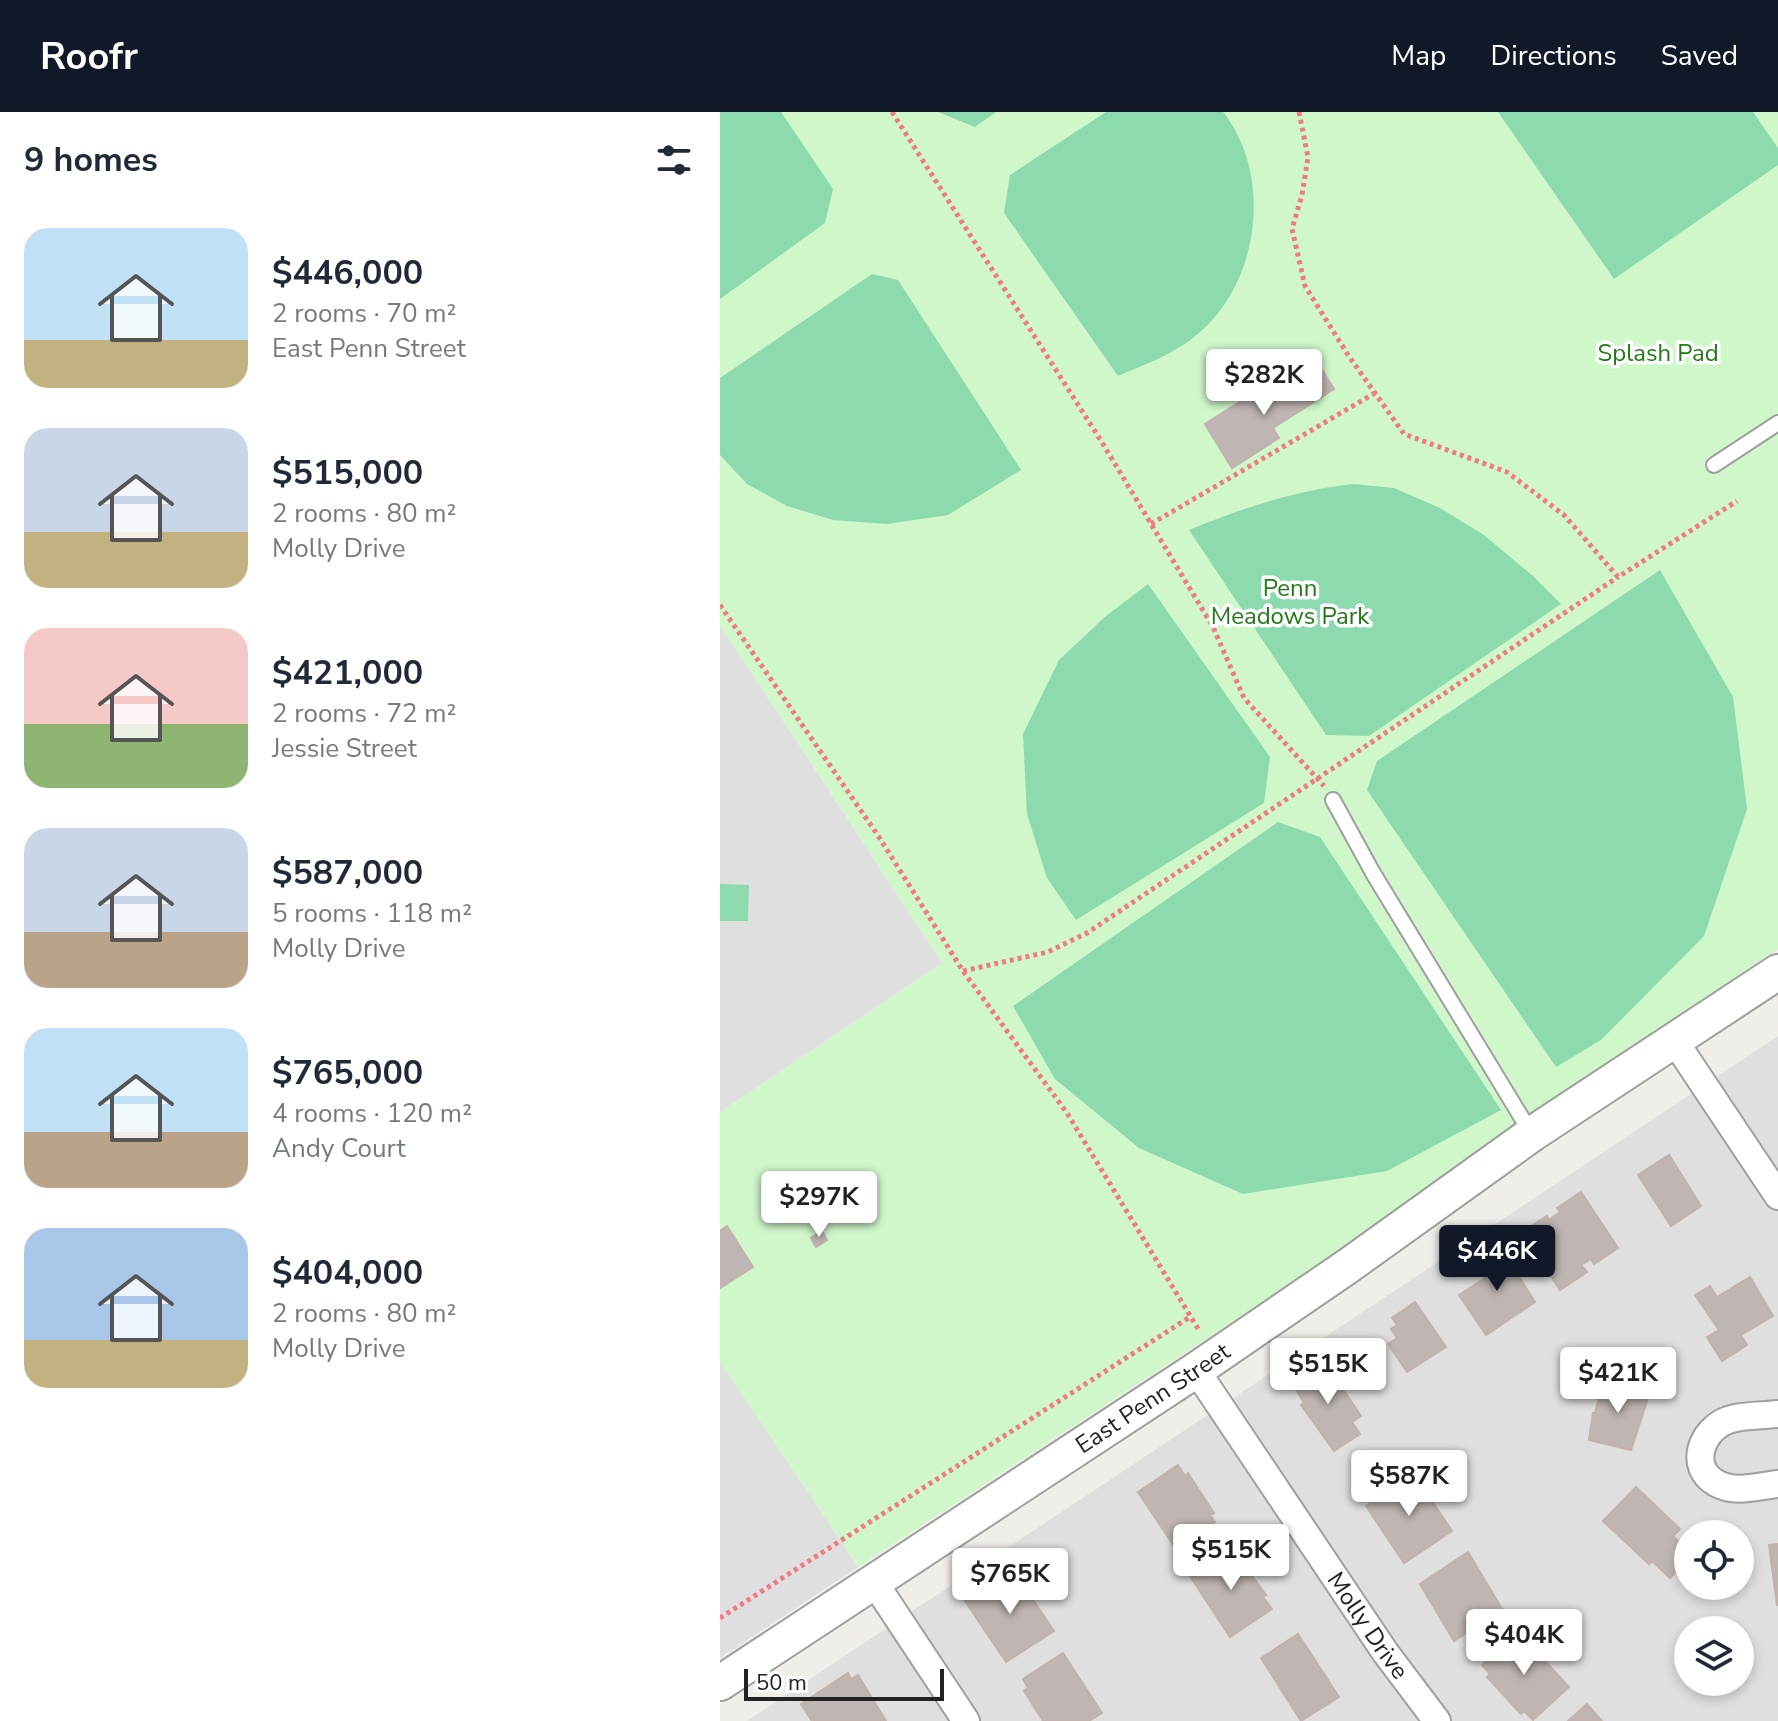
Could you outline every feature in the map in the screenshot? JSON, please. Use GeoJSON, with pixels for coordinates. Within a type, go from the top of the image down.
{"type":"FeatureCollection","features":[{"type":"Feature","properties":{"kind":"street","name":"East Penn Street"},"geometry":{"type":"LineString","coordinates":[[720,1683],[1206,1363],[1532,1134],[1778,972]]}},
{"type":"Feature","properties":{"kind":"street"},"geometry":{"type":"LineString","coordinates":[[1674,1040],[1778,1196]]}},
{"type":"Feature","properties":{"kind":"street","name":"Molly Drive"},"geometry":{"type":"LineString","coordinates":[[1206,1363],[1385,1652],[1437,1721]]}},
{"type":"Feature","properties":{"kind":"street"},"geometry":{"type":"LineString","coordinates":[[1778,1414],[1728,1420],[1709,1432],[1700,1448],[1702,1466],[1715,1483],[1736,1489],[1778,1484]]}},
{"type":"Feature","properties":{"kind":"street"},"geometry":{"type":"LineString","coordinates":[[874,1582],[966,1721]]}},
{"type":"Feature","properties":{"kind":"lane"},"geometry":{"type":"LineString","coordinates":[[1714,465],[1778,423]]}},
{"type":"Feature","properties":{"kind":"lane"},"geometry":{"type":"LineString","coordinates":[[1333,800],[1373,873],[1532,1134]]}},
{"type":"Feature","properties":{"kind":"path"},"geometry":{"type":"LineString","coordinates":[[892,112],[1213,627],[1244,698],[1318,778],[1333,800]]}},
{"type":"Feature","properties":{"kind":"path"},"geometry":{"type":"LineString","coordinates":[[1299,112],[1308,157],[1292,229],[1305,286],[1375,393],[1404,434],[1507,472],[1564,515],[1618,577]]}},
{"type":"Feature","properties":{"kind":"path"},"geometry":{"type":"LineString","coordinates":[[1151,524],[1375,393]]}},
{"type":"Feature","properties":{"kind":"path"},"geometry":{"type":"LineString","coordinates":[[963,971],[1048,952],[1087,933],[1618,577],[1737,501]]}},
{"type":"Feature","properties":{"kind":"path"},"geometry":{"type":"LineString","coordinates":[[720,605],[879,837],[963,971],[1067,1113],[1190,1317],[1206,1363]]}},
{"type":"Feature","properties":{"kind":"path"},"geometry":{"type":"LineString","coordinates":[[720,1618],[1190,1317]]}},
{"type":"Feature","properties":{"kind":"shaded area"},"geometry":{"type":"Polygon","coordinates":[[[720,625],[942,963],[720,1112],[720,625]]]}},
{"type":"Feature","properties":{"kind":"shaded area"},"geometry":{"type":"Polygon","coordinates":[[[1778,1036],[1778,1721],[747,1721],[1778,1036]]]}},
{"type":"Feature","properties":{"kind":"shaded area"},"geometry":{"type":"Polygon","coordinates":[[[720,1361],[858,1567],[720,1658],[720,1361]]]}},
{"type":"Feature","properties":{"kind":"green space","name":"Penn Meadows Park"},"geometry":{"type":"Polygon","coordinates":[[[720,112],[1778,112],[1778,949],[1534,1110],[1313,1269],[858,1567],[720,1361],[720,1112],[942,963],[720,625],[720,112]]]}},
{"type":"Feature","properties":{"kind":"green space"},"geometry":{"type":"Polygon","coordinates":[[[720,112],[781,112],[833,189],[825,223],[720,299],[720,112]]]}},
{"type":"Feature","properties":{"kind":"green space"},"geometry":{"type":"Polygon","coordinates":[[[938,112],[996,112],[975,127],[938,112]]]}},
{"type":"Feature","properties":{"kind":"green space"},"geometry":{"type":"Polygon","coordinates":[[[1106,112],[1223,112],[1239,137],[1249,166],[1254,196],[1253,226],[1247,256],[1236,285],[1220,310],[1200,332],[1181,346],[1118,376],[1004,213],[1010,175],[1106,112]]]}},
{"type":"Feature","properties":{"kind":"green space"},"geometry":{"type":"Polygon","coordinates":[[[1498,112],[1753,112],[1778,148],[1778,165],[1614,279],[1498,112]]]}},
{"type":"Feature","properties":{"kind":"green space"},"geometry":{"type":"Polygon","coordinates":[[[872,274],[898,280],[1021,470],[948,515],[887,524],[833,520],[787,506],[747,484],[720,455],[720,378],[872,274]]]}},
{"type":"Feature","properties":{"kind":"green space"},"geometry":{"type":"Polygon","coordinates":[[[1354,484],[1394,488],[1440,508],[1484,535],[1561,604],[1369,736],[1326,735],[1189,530],[1270,501],[1354,484]]]}},
{"type":"Feature","properties":{"kind":"green space"},"geometry":{"type":"Polygon","coordinates":[[[1660,570],[1733,697],[1747,809],[1704,936],[1601,1040],[1556,1067],[1367,790],[1377,761],[1660,570]]]}},
{"type":"Feature","properties":{"kind":"green space"},"geometry":{"type":"Polygon","coordinates":[[[1148,584],[1270,757],[1264,803],[1076,920],[1047,878],[1027,814],[1023,734],[1059,660],[1106,616],[1148,584]]]}},
{"type":"Feature","properties":{"kind":"green space"},"geometry":{"type":"Polygon","coordinates":[[[1278,822],[1320,837],[1501,1110],[1387,1171],[1243,1194],[1139,1148],[1055,1079],[1013,1006],[1278,822]]]}},
{"type":"Feature","properties":{"kind":"green space"},"geometry":{"type":"Polygon","coordinates":[[[720,884],[749,885],[748,921],[720,921],[720,884]]]}},
{"type":"Feature","properties":{"kind":"building"},"geometry":{"type":"Polygon","coordinates":[[[1319,365],[1334,389],[1273,428],[1279,438],[1232,468],[1205,424],[1252,394],[1258,404],[1319,365]]]}},
{"type":"Feature","properties":{"kind":"building"},"geometry":{"type":"Polygon","coordinates":[[[1669,1155],[1701,1206],[1671,1226],[1638,1175],[1669,1155]]]}},
{"type":"Feature","properties":{"kind":"building"},"geometry":{"type":"Polygon","coordinates":[[[1581,1192],[1618,1248],[1594,1264],[1591,1259],[1581,1265],[1587,1272],[1560,1290],[1522,1232],[1547,1216],[1549,1220],[1560,1212],[1557,1208],[1581,1192]]]}},
{"type":"Feature","properties":{"kind":"building"},"geometry":{"type":"Polygon","coordinates":[[[800,1195],[807,1208],[795,1214],[788,1202],[800,1195]]]}},
{"type":"Feature","properties":{"kind":"building"},"geometry":{"type":"Polygon","coordinates":[[[727,1226],[753,1267],[720,1288],[720,1231],[727,1226]]]}},
{"type":"Feature","properties":{"kind":"building"},"geometry":{"type":"Polygon","coordinates":[[[822,1231],[827,1240],[816,1247],[811,1238],[822,1231]]]}},
{"type":"Feature","properties":{"kind":"building"},"geometry":{"type":"Polygon","coordinates":[[[1500,1247],[1535,1302],[1486,1335],[1459,1295],[1485,1278],[1475,1264],[1500,1247]]]}},
{"type":"Feature","properties":{"kind":"building"},"geometry":{"type":"Polygon","coordinates":[[[1750,1277],[1773,1316],[1741,1335],[1747,1345],[1722,1361],[1707,1337],[1719,1330],[1695,1295],[1710,1286],[1717,1297],[1750,1277]]]}},
{"type":"Feature","properties":{"kind":"building"},"geometry":{"type":"Polygon","coordinates":[[[1415,1302],[1446,1347],[1407,1372],[1388,1344],[1397,1338],[1391,1329],[1397,1325],[1392,1318],[1415,1302]]]}},
{"type":"Feature","properties":{"kind":"building"},"geometry":{"type":"Polygon","coordinates":[[[1325,1362],[1361,1416],[1352,1422],[1360,1434],[1334,1451],[1301,1405],[1304,1403],[1292,1383],[1325,1362]]]}},
{"type":"Feature","properties":{"kind":"building"},"geometry":{"type":"Polygon","coordinates":[[[1603,1381],[1650,1392],[1631,1450],[1589,1440],[1603,1381]]]}},
{"type":"Feature","properties":{"kind":"building"},"geometry":{"type":"Polygon","coordinates":[[[1178,1465],[1185,1476],[1188,1473],[1214,1513],[1210,1515],[1215,1522],[1176,1549],[1138,1492],[1178,1465]]]}},
{"type":"Feature","properties":{"kind":"building"},"geometry":{"type":"Polygon","coordinates":[[[1414,1474],[1452,1531],[1404,1563],[1366,1506],[1414,1474]]]}},
{"type":"Feature","properties":{"kind":"building"},"geometry":{"type":"Polygon","coordinates":[[[1636,1487],[1674,1523],[1674,1574],[1670,1578],[1652,1561],[1649,1564],[1603,1521],[1636,1487]]]}},
{"type":"Feature","properties":{"kind":"building"},"geometry":{"type":"Polygon","coordinates":[[[1778,1544],[1778,1605],[1777,1605],[1769,1545],[1778,1544]]]}},
{"type":"Feature","properties":{"kind":"building"},"geometry":{"type":"Polygon","coordinates":[[[1232,1548],[1266,1595],[1263,1597],[1272,1609],[1230,1637],[1190,1576],[1232,1548]]]}},
{"type":"Feature","properties":{"kind":"building"},"geometry":{"type":"Polygon","coordinates":[[[1468,1552],[1502,1609],[1454,1641],[1420,1584],[1468,1552]]]}},
{"type":"Feature","properties":{"kind":"building"},"geometry":{"type":"Polygon","coordinates":[[[1013,1570],[1054,1631],[1006,1662],[965,1601],[1013,1570]]]}},
{"type":"Feature","properties":{"kind":"building"},"geometry":{"type":"Polygon","coordinates":[[[1518,1632],[1569,1687],[1533,1720],[1524,1711],[1521,1714],[1487,1677],[1490,1674],[1482,1665],[1518,1632]]]}},
{"type":"Feature","properties":{"kind":"building"},"geometry":{"type":"Polygon","coordinates":[[[1298,1634],[1339,1697],[1301,1721],[1261,1658],[1298,1634]]]}},
{"type":"Feature","properties":{"kind":"building"},"geometry":{"type":"Polygon","coordinates":[[[1063,1653],[1102,1713],[1089,1721],[1043,1721],[1024,1691],[1028,1688],[1023,1679],[1063,1653]]]}},
{"type":"Feature","properties":{"kind":"building"},"geometry":{"type":"Polygon","coordinates":[[[848,1673],[851,1679],[858,1675],[886,1721],[812,1721],[801,1704],[848,1673]]]}},
{"type":"Feature","properties":{"kind":"building"},"geometry":{"type":"Polygon","coordinates":[[[1587,1704],[1602,1721],[1568,1721],[1587,1704]]]}},
{"type":"Feature","properties":{"kind":"park label","name":"Splash Pad"},"geometry":{"type":"Point","coordinates":[1658,353]}}]}
